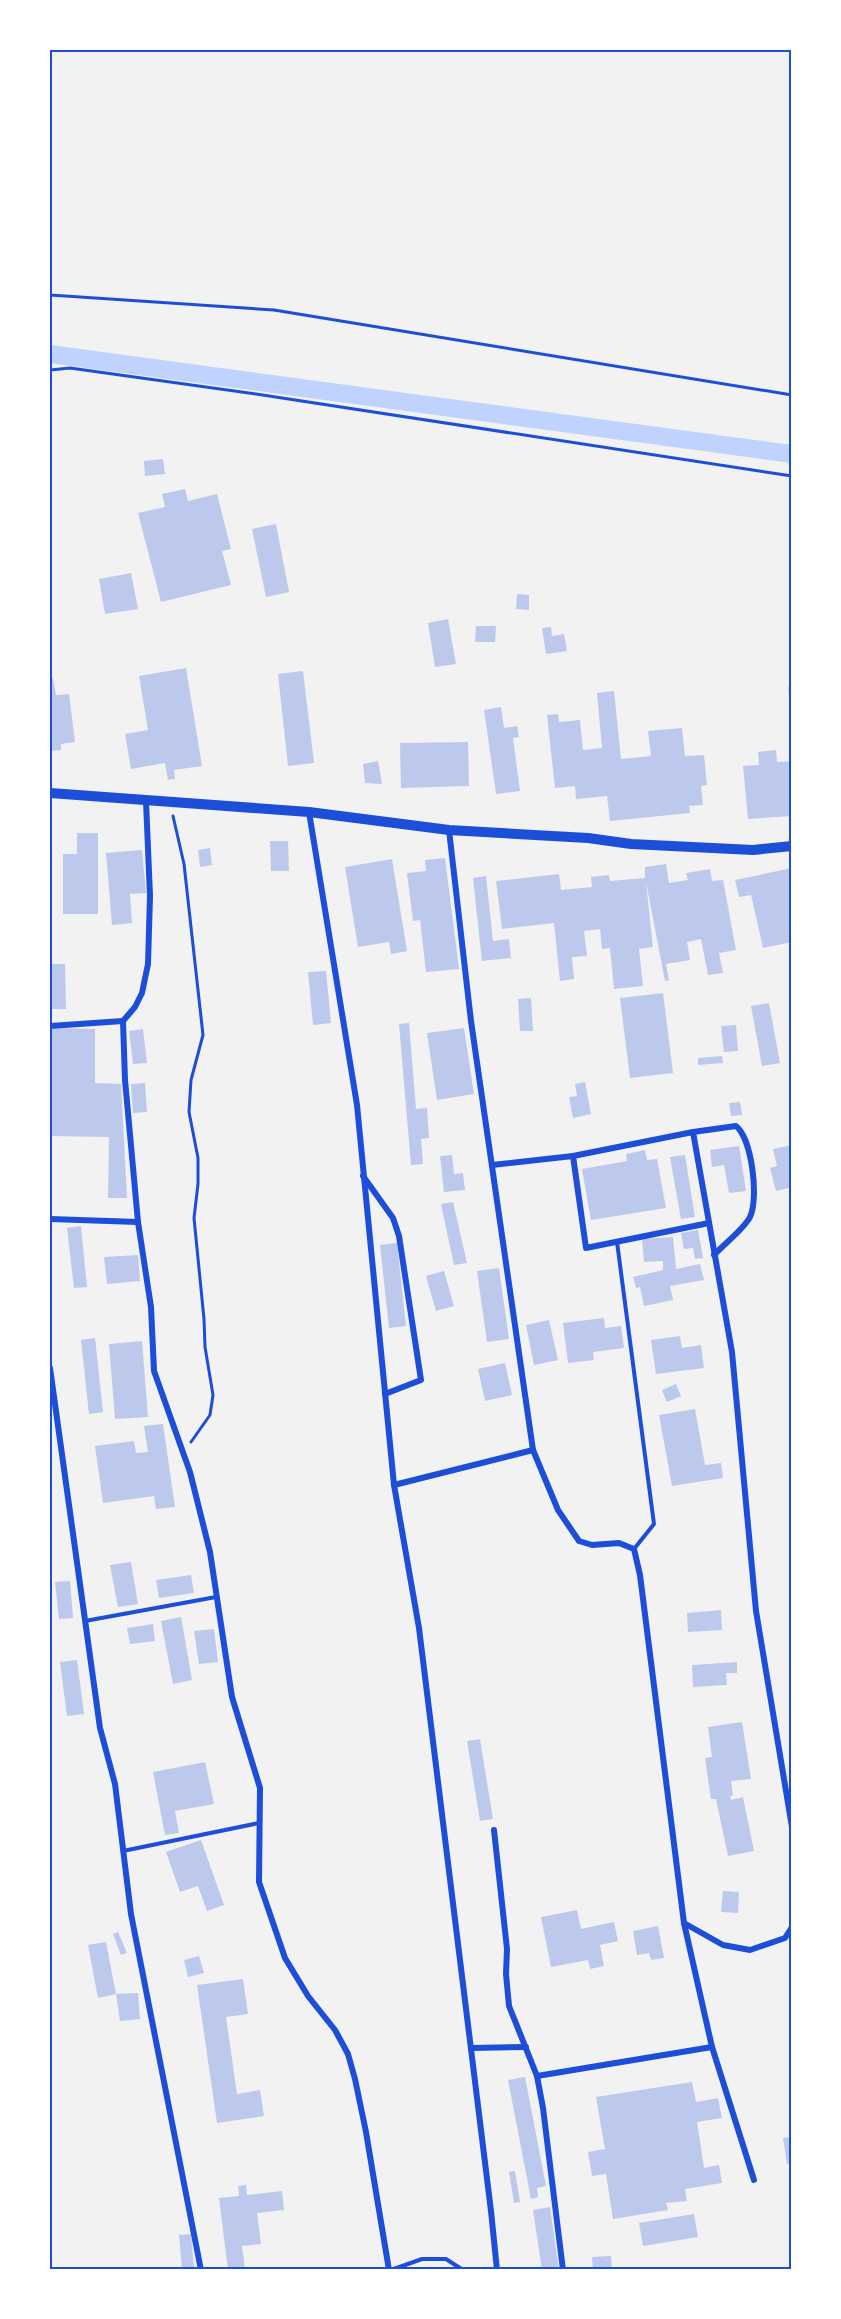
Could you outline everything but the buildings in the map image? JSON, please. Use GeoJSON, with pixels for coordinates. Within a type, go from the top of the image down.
{"type":"FeatureCollection","features":[{"type":"Feature","properties":{"kind":"main road"},"geometry":{"type":"LineString","coordinates":[[50,793],[309,812],[449,830],[588,838],[631,844],[753,850],[792,846]]}},
{"type":"Feature","properties":{"kind":"street"},"geometry":{"type":"LineString","coordinates":[[146,801],[150,896],[148,964],[142,993],[135,1007],[123,1021],[125,1080],[138,1222],[151,1307],[154,1371],[190,1472],[210,1552],[232,1696],[260,1788],[259,1882],[285,1958],[308,1996],[335,2030],[348,2054],[366,2132],[390,2270]]}},
{"type":"Feature","properties":{"kind":"street"},"geometry":{"type":"LineString","coordinates":[[309,812],[357,1105],[394,1485],[419,1628],[497,2270]]}},
{"type":"Feature","properties":{"kind":"street"},"geometry":{"type":"LineString","coordinates":[[449,830],[471,1021],[533,1450],[558,1510],[579,1541],[592,1545],[619,1543],[634,1549],[640,1575],[684,1923],[712,2047],[754,2180]]}},
{"type":"Feature","properties":{"kind":"street"},"geometry":{"type":"LineString","coordinates":[[50,1026],[123,1021]]}},
{"type":"Feature","properties":{"kind":"street"},"geometry":{"type":"LineString","coordinates":[[492,1165],[573,1156],[693,1132],[736,1126],[744,1136],[749,1152],[754,1192],[753,1208],[749,1218],[714,1255]]}},
{"type":"Feature","properties":{"kind":"street"},"geometry":{"type":"LineString","coordinates":[[693,1132],[732,1352],[756,1611],[792,1827]]}},
{"type":"Feature","properties":{"kind":"street"},"geometry":{"type":"LineString","coordinates":[[573,1156],[586,1248],[709,1223]]}},
{"type":"Feature","properties":{"kind":"street"},"geometry":{"type":"LineString","coordinates":[[363,1175],[393,1218],[399,1236],[421,1380],[385,1394]]}},
{"type":"Feature","properties":{"kind":"street"},"geometry":{"type":"LineString","coordinates":[[50,1219],[138,1222]]}},
{"type":"Feature","properties":{"kind":"street"},"geometry":{"type":"LineString","coordinates":[[50,1368],[100,1728],[115,1784],[131,1914],[201,2270]]}},
{"type":"Feature","properties":{"kind":"street"},"geometry":{"type":"LineString","coordinates":[[394,1485],[533,1450]]}},
{"type":"Feature","properties":{"kind":"street"},"geometry":{"type":"LineString","coordinates":[[494,1830],[507,1949],[506,1974],[509,2006],[537,2076],[563,2270]]}},
{"type":"Feature","properties":{"kind":"street"},"geometry":{"type":"LineString","coordinates":[[684,1923],[723,1946],[750,1950],[785,1938],[792,1927]]}},
{"type":"Feature","properties":{"kind":"street"},"geometry":{"type":"LineString","coordinates":[[471,2048],[526,2047]]}},
{"type":"Feature","properties":{"kind":"street"},"geometry":{"type":"LineString","coordinates":[[537,2076],[712,2047]]}},
{"type":"Feature","properties":{"kind":"lane"},"geometry":{"type":"LineString","coordinates":[[617,1242],[654,1524],[634,1549]]}},
{"type":"Feature","properties":{"kind":"lane"},"geometry":{"type":"LineString","coordinates":[[85,1621],[216,1597]]}},
{"type":"Feature","properties":{"kind":"lane"},"geometry":{"type":"LineString","coordinates":[[123,1851],[260,1823]]}},
{"type":"Feature","properties":{"kind":"lane"},"geometry":{"type":"LineString","coordinates":[[390,2270],[422,2259],[446,2259],[463,2270]]}},
{"type":"Feature","properties":{"kind":"path"},"geometry":{"type":"LineString","coordinates":[[50,295],[274,310],[792,395]]}},
{"type":"Feature","properties":{"kind":"path"},"geometry":{"type":"LineString","coordinates":[[50,370],[70,368],[256,394],[792,476]]}},
{"type":"Feature","properties":{"kind":"path"},"geometry":{"type":"LineString","coordinates":[[170,802],[184,864],[203,1035],[191,1080],[189,1112],[198,1158],[194,1218],[205,1347],[213,1395],[210,1415],[183,1453]]}},
{"type":"Feature","properties":{"kind":"waterway"},"geometry":{"type":"LineString","coordinates":[[50,354],[792,454]]}}]}
